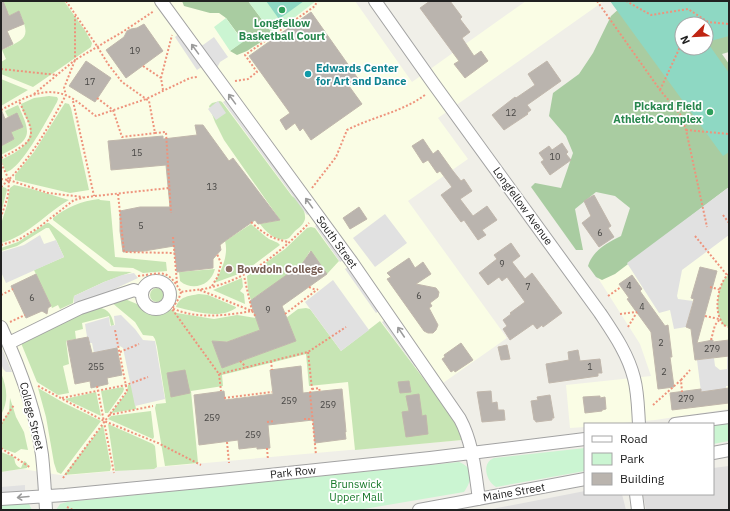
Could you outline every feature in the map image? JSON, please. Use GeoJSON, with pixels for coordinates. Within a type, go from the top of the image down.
{"type":"FeatureCollection","features":[{"type":"Feature","properties":{"kind":"street","name":"Longfellow Avenue"},"geometry":{"type":"LineString","coordinates":[[376,1],[438,90],[596,307],[618,340],[628,359],[635,379],[639,423]]}},
{"type":"Feature","properties":{"kind":"street","name":"South Street"},"geometry":{"type":"LineString","coordinates":[[158,6],[356,267],[460,419],[465,428],[471,453],[479,499]]}},
{"type":"Feature","properties":{"kind":"street"},"geometry":{"type":"LineString","coordinates":[[155,280],[163,282],[169,288],[169,307],[157,309],[148,306],[143,299],[142,293],[144,287],[155,280]]}},
{"type":"Feature","properties":{"kind":"street"},"geometry":{"type":"LineString","coordinates":[[9,343],[80,308],[134,290],[142,293]]}},
{"type":"Feature","properties":{"kind":"street","name":"College Street"},"geometry":{"type":"LineString","coordinates":[[5,325],[9,343],[21,372],[34,413],[42,456],[46,510]]}},
{"type":"Feature","properties":{"kind":"street"},"geometry":{"type":"LineString","coordinates":[[683,423],[729,417]]}},
{"type":"Feature","properties":{"kind":"street","name":"Park Row"},"geometry":{"type":"LineString","coordinates":[[1,499],[220,480],[584,439]]}},
{"type":"Feature","properties":{"kind":"street"},"geometry":{"type":"LineString","coordinates":[[714,453],[729,450]]}},
{"type":"Feature","properties":{"kind":"street","name":"Maine Street"},"geometry":{"type":"LineString","coordinates":[[419,510],[584,479]]}},
{"type":"Feature","properties":{"kind":"street"},"geometry":{"type":"LineString","coordinates":[[636,495],[638,510]]}},
{"type":"Feature","properties":{"kind":"path"},"geometry":{"type":"LineString","coordinates":[[66,1],[108,64],[122,82],[149,101],[155,133]]}},
{"type":"Feature","properties":{"kind":"path"},"geometry":{"type":"LineString","coordinates":[[233,81],[248,79],[257,72],[245,55],[315,6],[316,1]]}},
{"type":"Feature","properties":{"kind":"path"},"geometry":{"type":"LineString","coordinates":[[597,1],[660,90],[680,114],[686,130],[707,227]]}},
{"type":"Feature","properties":{"kind":"path"},"geometry":{"type":"LineString","coordinates":[[626,1],[651,15],[688,9],[698,16]]}},
{"type":"Feature","properties":{"kind":"path"},"geometry":{"type":"LineString","coordinates":[[1,110],[34,94],[75,60],[124,31],[158,6]]}},
{"type":"Feature","properties":{"kind":"path"},"geometry":{"type":"LineString","coordinates":[[1,187],[9,180],[34,150],[66,95],[64,88],[75,60],[76,15]]}},
{"type":"Feature","properties":{"kind":"path"},"geometry":{"type":"LineString","coordinates":[[714,23],[729,24]]}},
{"type":"Feature","properties":{"kind":"path"},"geometry":{"type":"LineString","coordinates":[[163,90],[161,78],[172,34]]}},
{"type":"Feature","properties":{"kind":"path"},"geometry":{"type":"LineString","coordinates":[[660,90],[676,56]]}},
{"type":"Feature","properties":{"kind":"path"},"geometry":{"type":"LineString","coordinates":[[143,66],[161,78]]}},
{"type":"Feature","properties":{"kind":"path"},"geometry":{"type":"LineString","coordinates":[[1,69],[57,75]]}},
{"type":"Feature","properties":{"kind":"path"},"geometry":{"type":"LineString","coordinates":[[34,94],[53,92],[66,95],[96,116],[146,99],[190,78],[197,77]]}},
{"type":"Feature","properties":{"kind":"path"},"geometry":{"type":"LineString","coordinates":[[312,188],[336,157],[347,130],[361,122],[415,103],[425,95]]}},
{"type":"Feature","properties":{"kind":"path"},"geometry":{"type":"LineString","coordinates":[[97,98],[113,110],[122,136],[166,132],[171,212]]}},
{"type":"Feature","properties":{"kind":"path"},"geometry":{"type":"LineString","coordinates":[[73,99],[94,196]]}},
{"type":"Feature","properties":{"kind":"path"},"geometry":{"type":"LineString","coordinates":[[1,158],[19,149],[28,142],[31,134],[31,126],[19,101]]}},
{"type":"Feature","properties":{"kind":"path"},"geometry":{"type":"LineString","coordinates":[[686,130],[729,134]]}},
{"type":"Feature","properties":{"kind":"path"},"geometry":{"type":"LineString","coordinates":[[1,163],[9,180],[8,196],[1,216]]}},
{"type":"Feature","properties":{"kind":"path"},"geometry":{"type":"LineString","coordinates":[[1,179],[9,180],[48,193],[86,197]]}},
{"type":"Feature","properties":{"kind":"path"},"geometry":{"type":"LineString","coordinates":[[1,245],[18,240],[38,228],[74,200],[86,197],[169,188]]}},
{"type":"Feature","properties":{"kind":"path"},"geometry":{"type":"LineString","coordinates":[[118,194],[124,252],[174,253]]}},
{"type":"Feature","properties":{"kind":"path"},"geometry":{"type":"LineString","coordinates":[[181,292],[212,287],[244,276],[289,242],[317,215]]}},
{"type":"Feature","properties":{"kind":"path"},"geometry":{"type":"LineString","coordinates":[[723,215],[729,223]]}},
{"type":"Feature","properties":{"kind":"path"},"geometry":{"type":"LineString","coordinates":[[251,222],[263,233],[275,239],[289,242]]}},
{"type":"Feature","properties":{"kind":"path"},"geometry":{"type":"LineString","coordinates":[[169,307],[179,298],[181,292],[178,285],[173,236]]}},
{"type":"Feature","properties":{"kind":"path"},"geometry":{"type":"LineString","coordinates":[[695,236],[728,275],[722,284],[717,304],[718,316],[723,325],[729,327]]}},
{"type":"Feature","properties":{"kind":"path"},"geometry":{"type":"LineString","coordinates":[[212,287],[218,276],[221,264],[217,254]]}},
{"type":"Feature","properties":{"kind":"path"},"geometry":{"type":"LineString","coordinates":[[138,276],[163,273],[170,276],[178,285]]}},
{"type":"Feature","properties":{"kind":"path"},"geometry":{"type":"LineString","coordinates":[[244,276],[252,311],[256,317]]}},
{"type":"Feature","properties":{"kind":"path"},"geometry":{"type":"LineString","coordinates":[[285,314],[317,290],[309,286]]}},
{"type":"Feature","properties":{"kind":"path"},"geometry":{"type":"LineString","coordinates":[[608,296],[621,287]]}},
{"type":"Feature","properties":{"kind":"path"},"geometry":{"type":"LineString","coordinates":[[710,287],[720,290]]}},
{"type":"Feature","properties":{"kind":"path"},"geometry":{"type":"LineString","coordinates":[[1,295],[12,289]]}},
{"type":"Feature","properties":{"kind":"path"},"geometry":{"type":"LineString","coordinates":[[199,289],[252,311]]}},
{"type":"Feature","properties":{"kind":"path"},"geometry":{"type":"LineString","coordinates":[[169,307],[189,313],[213,316],[252,311]]}},
{"type":"Feature","properties":{"kind":"path"},"geometry":{"type":"LineString","coordinates":[[169,307],[219,374],[221,392]]}},
{"type":"Feature","properties":{"kind":"path"},"geometry":{"type":"LineString","coordinates":[[620,314],[637,312],[628,327]]}},
{"type":"Feature","properties":{"kind":"path"},"geometry":{"type":"LineString","coordinates":[[5,325],[25,315]]}},
{"type":"Feature","properties":{"kind":"path"},"geometry":{"type":"LineString","coordinates":[[705,316],[720,319]]}},
{"type":"Feature","properties":{"kind":"path"},"geometry":{"type":"LineString","coordinates":[[711,340],[715,325],[720,319]]}},
{"type":"Feature","properties":{"kind":"path"},"geometry":{"type":"LineString","coordinates":[[219,374],[308,352],[346,327]]}},
{"type":"Feature","properties":{"kind":"path"},"geometry":{"type":"LineString","coordinates":[[63,478],[127,391],[115,330]]}},
{"type":"Feature","properties":{"kind":"path"},"geometry":{"type":"LineString","coordinates":[[120,352],[139,344]]}},
{"type":"Feature","properties":{"kind":"path"},"geometry":{"type":"LineString","coordinates":[[308,352],[316,455]]}},
{"type":"Feature","properties":{"kind":"path"},"geometry":{"type":"LineString","coordinates":[[270,361],[272,370]]}},
{"type":"Feature","properties":{"kind":"path"},"geometry":{"type":"LineString","coordinates":[[240,362],[246,368]]}},
{"type":"Feature","properties":{"kind":"path"},"geometry":{"type":"LineString","coordinates":[[653,405],[690,370]]}},
{"type":"Feature","properties":{"kind":"path"},"geometry":{"type":"LineString","coordinates":[[60,398],[126,385],[148,377]]}},
{"type":"Feature","properties":{"kind":"path"},"geometry":{"type":"LineString","coordinates":[[681,380],[682,392]]}},
{"type":"Feature","properties":{"kind":"path"},"geometry":{"type":"LineString","coordinates":[[35,384],[104,421],[158,443],[201,465]]}},
{"type":"Feature","properties":{"kind":"path"},"geometry":{"type":"LineString","coordinates":[[97,386],[114,473]]}},
{"type":"Feature","properties":{"kind":"path"},"geometry":{"type":"LineString","coordinates":[[312,389],[319,388],[320,392]]}},
{"type":"Feature","properties":{"kind":"path"},"geometry":{"type":"LineString","coordinates":[[224,398],[272,392]]}},
{"type":"Feature","properties":{"kind":"path"},"geometry":{"type":"LineString","coordinates":[[1,424],[14,404]]}},
{"type":"Feature","properties":{"kind":"path"},"geometry":{"type":"LineString","coordinates":[[108,416],[153,406]]}},
{"type":"Feature","properties":{"kind":"path"},"geometry":{"type":"LineString","coordinates":[[304,419],[312,418]]}},
{"type":"Feature","properties":{"kind":"path"},"geometry":{"type":"LineString","coordinates":[[267,422],[275,421]]}},
{"type":"Feature","properties":{"kind":"path"},"geometry":{"type":"LineString","coordinates":[[227,442],[229,463]]}},
{"type":"Feature","properties":{"kind":"path"},"geometry":{"type":"LineString","coordinates":[[1,448],[31,468]]}},
{"type":"Feature","properties":{"kind":"path"},"geometry":{"type":"LineString","coordinates":[[267,448],[268,460]]}},
{"type":"Feature","properties":{"kind":"path"},"geometry":{"type":"LineString","coordinates":[[66,506],[73,510]]}},
{"type":"Feature","properties":{"kind":"shaded area","name":"Bowdoin College"},"geometry":{"type":"Polygon","coordinates":[[[1,1],[355,1],[412,82],[526,1],[604,1],[438,118],[468,159],[408,201],[507,338],[433,390],[451,415],[462,435],[462,440],[70,475],[60,475],[22,469],[1,472],[1,1]]]}},
{"type":"Feature","properties":{"kind":"shaded area"},"geometry":{"type":"Polygon","coordinates":[[[180,33],[203,66],[197,70],[175,37],[180,33]]]}},
{"type":"Feature","properties":{"kind":"shaded area"},"geometry":{"type":"Polygon","coordinates":[[[214,37],[228,57],[220,62],[216,70],[197,44],[203,45],[214,37]]]}},
{"type":"Feature","properties":{"kind":"shaded area"},"geometry":{"type":"Polygon","coordinates":[[[228,99],[311,212],[307,215],[223,102],[228,99]]]}},
{"type":"Feature","properties":{"kind":"shaded area"},"geometry":{"type":"Polygon","coordinates":[[[218,101],[226,113],[216,120],[208,109],[218,101]]]}},
{"type":"Feature","properties":{"kind":"shaded area"},"geometry":{"type":"Polygon","coordinates":[[[729,184],[729,409],[655,420],[624,423],[584,423],[584,427],[570,428],[566,385],[651,376],[640,344],[598,278],[729,184]]]}},
{"type":"Feature","properties":{"kind":"shaded area"},"geometry":{"type":"Polygon","coordinates":[[[729,187],[729,235],[682,270],[677,296],[678,299],[693,301],[686,327],[674,329],[670,310],[659,313],[627,263],[729,187]]]}},
{"type":"Feature","properties":{"kind":"shaded area"},"geometry":{"type":"Polygon","coordinates":[[[385,214],[407,243],[375,267],[353,238],[385,214]]]}},
{"type":"Feature","properties":{"kind":"shaded area"},"geometry":{"type":"Polygon","coordinates":[[[319,223],[345,259],[340,262],[315,226],[319,223]]]}},
{"type":"Feature","properties":{"kind":"shaded area"},"geometry":{"type":"Polygon","coordinates":[[[40,235],[44,244],[56,240],[64,257],[6,283],[1,272],[1,252],[24,245],[40,235]]]}},
{"type":"Feature","properties":{"kind":"shaded area"},"geometry":{"type":"Polygon","coordinates":[[[350,266],[380,310],[376,313],[345,269],[350,266]]]}},
{"type":"Feature","properties":{"kind":"shaded area"},"geometry":{"type":"Polygon","coordinates":[[[134,273],[138,278],[74,308],[74,296],[122,275],[134,273]]]}},
{"type":"Feature","properties":{"kind":"shaded area"},"geometry":{"type":"Polygon","coordinates":[[[333,280],[369,330],[341,351],[305,302],[333,280]]]}},
{"type":"Feature","properties":{"kind":"shaded area"},"geometry":{"type":"Polygon","coordinates":[[[121,315],[135,329],[143,340],[155,341],[165,399],[135,406],[123,348],[120,346],[116,349],[94,353],[92,343],[88,343],[85,324],[109,317],[110,326],[115,325],[114,316],[121,315]]]}},
{"type":"Feature","properties":{"kind":"shaded area"},"geometry":{"type":"Polygon","coordinates":[[[387,319],[419,364],[415,367],[382,322],[387,319]]]}},
{"type":"Feature","properties":{"kind":"shaded area"},"geometry":{"type":"Polygon","coordinates":[[[1,346],[12,372],[6,372],[3,369],[1,363],[1,346]]]}},
{"type":"Feature","properties":{"kind":"shaded area"},"geometry":{"type":"Polygon","coordinates":[[[727,356],[729,356],[729,386],[726,386],[726,389],[701,392],[697,360],[714,358],[715,366],[720,370],[727,369],[727,356]]]}},
{"type":"Feature","properties":{"kind":"shaded area"},"geometry":{"type":"Polygon","coordinates":[[[729,466],[729,510],[646,510],[643,495],[714,495],[714,468],[729,466]]]}},
{"type":"Feature","properties":{"kind":"shaded area"},"geometry":{"type":"Polygon","coordinates":[[[25,485],[25,493],[1,495],[1,487],[25,485]]]}},
{"type":"Feature","properties":{"kind":"shaded area"},"geometry":{"type":"Polygon","coordinates":[[[584,491],[584,495],[622,495],[626,510],[487,510],[584,491]]]}},
{"type":"Feature","properties":{"kind":"green space"},"geometry":{"type":"Polygon","coordinates":[[[1,1],[64,1],[86,32],[92,43],[91,47],[33,87],[1,74],[1,62],[6,59],[2,50],[22,40],[25,27],[19,11],[9,16],[8,12],[1,15],[1,1]]]}},
{"type":"Feature","properties":{"kind":"green space"},"geometry":{"type":"Polygon","coordinates":[[[182,1],[248,1],[273,34],[247,51],[237,55],[230,51],[243,41],[226,18],[219,13],[210,13],[184,6],[182,1]]]}},
{"type":"Feature","properties":{"kind":"green space"},"geometry":{"type":"Polygon","coordinates":[[[248,1],[316,1],[273,34],[248,1]]]}},
{"type":"Feature","properties":{"kind":"green space","name":"Longfellow Basketball Court"},"geometry":{"type":"Polygon","coordinates":[[[266,1],[304,1],[279,19],[266,1]]]}},
{"type":"Feature","properties":{"kind":"green space","name":"Pickard Field Athletic Complex"},"geometry":{"type":"Polygon","coordinates":[[[610,1],[729,1],[729,36],[714,40],[714,16],[674,16],[674,56],[714,56],[714,52],[729,73],[729,152],[723,156],[610,1]]]}},
{"type":"Feature","properties":{"kind":"green space"},"geometry":{"type":"Polygon","coordinates":[[[729,1],[729,52],[722,54],[729,64],[729,187],[615,274],[602,280],[596,277],[588,266],[590,260],[597,251],[606,244],[621,236],[630,208],[615,196],[596,192],[575,209],[583,250],[576,250],[531,187],[535,183],[561,188],[573,153],[566,136],[549,116],[553,93],[579,74],[593,53],[611,16],[622,6],[729,1]]]}},
{"type":"Feature","properties":{"kind":"green space"},"geometry":{"type":"Polygon","coordinates":[[[226,18],[243,42],[230,51],[214,27],[226,18]]]}},
{"type":"Feature","properties":{"kind":"green space"},"geometry":{"type":"Polygon","coordinates":[[[1,79],[28,90],[1,106],[1,79]]]}},
{"type":"Feature","properties":{"kind":"green space"},"geometry":{"type":"Polygon","coordinates":[[[49,96],[57,97],[58,99],[48,119],[27,153],[12,169],[6,172],[1,160],[18,151],[29,137],[29,124],[21,104],[34,98],[49,96]]]}},
{"type":"Feature","properties":{"kind":"green space"},"geometry":{"type":"Polygon","coordinates":[[[220,101],[303,209],[305,219],[301,226],[289,238],[277,238],[269,234],[260,224],[280,220],[224,140],[209,106],[212,103],[220,101]]]}},
{"type":"Feature","properties":{"kind":"green space"},"geometry":{"type":"Polygon","coordinates":[[[65,103],[69,104],[71,108],[89,190],[70,193],[15,180],[15,175],[34,152],[65,103]]]}},
{"type":"Feature","properties":{"kind":"green space"},"geometry":{"type":"Polygon","coordinates":[[[18,105],[26,123],[26,136],[19,145],[1,155],[1,146],[14,139],[11,132],[17,114],[8,117],[5,111],[18,105]]]}},
{"type":"Feature","properties":{"kind":"green space"},"geometry":{"type":"Polygon","coordinates":[[[14,185],[69,200],[28,230],[11,240],[1,243],[1,224],[7,205],[10,188],[14,185]]]}},
{"type":"Feature","properties":{"kind":"green space"},"geometry":{"type":"Polygon","coordinates":[[[3,187],[7,190],[1,213],[1,188],[3,187]]]}},
{"type":"Feature","properties":{"kind":"green space"},"geometry":{"type":"Polygon","coordinates":[[[99,199],[110,201],[115,257],[166,262],[167,271],[143,273],[133,268],[114,267],[53,220],[53,218],[58,214],[74,205],[99,199]]]}},
{"type":"Feature","properties":{"kind":"green space"},"geometry":{"type":"Polygon","coordinates":[[[49,223],[108,271],[132,272],[104,282],[74,296],[73,303],[60,309],[58,305],[52,308],[34,270],[64,257],[49,228],[46,228],[17,246],[1,251],[1,248],[18,242],[49,223]]]}},
{"type":"Feature","properties":{"kind":"green space"},"geometry":{"type":"Polygon","coordinates":[[[251,224],[269,239],[280,245],[244,272],[214,283],[222,269],[225,258],[225,241],[251,224]]]}},
{"type":"Feature","properties":{"kind":"green space"},"geometry":{"type":"Polygon","coordinates":[[[307,228],[315,228],[339,261],[327,274],[310,251],[300,268],[251,300],[248,291],[247,276],[285,249],[307,228]]]}},
{"type":"Feature","properties":{"kind":"green space"},"geometry":{"type":"Polygon","coordinates":[[[215,269],[210,279],[201,285],[190,286],[180,281],[179,272],[215,269]]]}},
{"type":"Feature","properties":{"kind":"green space"},"geometry":{"type":"Polygon","coordinates":[[[729,274],[729,327],[723,325],[717,306],[720,287],[729,274]]]}},
{"type":"Feature","properties":{"kind":"green space"},"geometry":{"type":"Polygon","coordinates":[[[242,278],[243,287],[240,291],[244,294],[245,304],[213,290],[242,278]]]}},
{"type":"Feature","properties":{"kind":"green space"},"geometry":{"type":"Polygon","coordinates":[[[154,288],[160,288],[164,292],[164,298],[160,302],[154,302],[150,298],[150,292],[154,288]]]}},
{"type":"Feature","properties":{"kind":"green space"},"geometry":{"type":"Polygon","coordinates":[[[199,294],[208,295],[236,308],[229,312],[206,314],[176,307],[182,299],[199,294]]]}},
{"type":"Feature","properties":{"kind":"green space"},"geometry":{"type":"Polygon","coordinates":[[[125,299],[156,312],[160,312],[168,308],[177,313],[214,319],[237,315],[256,318],[260,330],[232,340],[233,342],[212,341],[222,368],[296,341],[286,318],[298,309],[310,309],[341,351],[380,321],[451,415],[460,430],[462,440],[355,450],[348,382],[309,386],[306,354],[222,375],[223,386],[191,391],[198,463],[165,466],[155,408],[156,404],[166,403],[157,347],[153,336],[143,335],[135,322],[111,302],[125,299]]]}},
{"type":"Feature","properties":{"kind":"green space"},"geometry":{"type":"Polygon","coordinates":[[[94,307],[102,308],[108,312],[112,317],[114,325],[111,326],[109,316],[82,323],[83,329],[75,331],[76,339],[66,341],[69,364],[63,366],[69,393],[58,395],[37,382],[21,343],[94,307]]]}},
{"type":"Feature","properties":{"kind":"green space"},"geometry":{"type":"Polygon","coordinates":[[[1,373],[5,384],[6,399],[4,410],[1,415],[1,373]]]}},
{"type":"Feature","properties":{"kind":"green space"},"geometry":{"type":"Polygon","coordinates":[[[128,385],[132,385],[136,409],[111,413],[127,392],[128,385]]]}},
{"type":"Feature","properties":{"kind":"green space"},"geometry":{"type":"Polygon","coordinates":[[[123,387],[123,392],[108,413],[105,413],[101,391],[123,387]]]}},
{"type":"Feature","properties":{"kind":"green space"},"geometry":{"type":"Polygon","coordinates":[[[38,388],[64,403],[101,421],[61,474],[57,472],[54,463],[46,417],[38,388]]]}},
{"type":"Feature","properties":{"kind":"green space"},"geometry":{"type":"Polygon","coordinates":[[[96,392],[101,416],[65,399],[96,392]]]}},
{"type":"Feature","properties":{"kind":"green space"},"geometry":{"type":"Polygon","coordinates":[[[10,398],[16,417],[24,432],[28,450],[21,449],[15,453],[1,448],[1,424],[9,411],[10,398]]]}},
{"type":"Feature","properties":{"kind":"green space"},"geometry":{"type":"Polygon","coordinates":[[[151,411],[153,439],[108,419],[111,416],[151,411]]]}},
{"type":"Feature","properties":{"kind":"green space"},"geometry":{"type":"Polygon","coordinates":[[[729,423],[729,441],[714,444],[714,425],[729,423]]]}},
{"type":"Feature","properties":{"kind":"green space"},"geometry":{"type":"Polygon","coordinates":[[[108,424],[153,444],[155,446],[157,467],[154,469],[115,471],[108,424]]]}},
{"type":"Feature","properties":{"kind":"green space"},"geometry":{"type":"Polygon","coordinates":[[[103,425],[111,467],[110,471],[64,475],[103,425]]]}},
{"type":"Feature","properties":{"kind":"green space"},"geometry":{"type":"Polygon","coordinates":[[[584,448],[584,471],[496,487],[490,481],[486,472],[487,464],[494,458],[584,448]]]}},
{"type":"Feature","properties":{"kind":"green space"},"geometry":{"type":"Polygon","coordinates":[[[1,452],[14,457],[16,465],[21,468],[24,461],[26,462],[28,465],[27,468],[1,472],[1,452]]]}},
{"type":"Feature","properties":{"kind":"green space","name":"Brunswick Upper Mall"},"geometry":{"type":"Polygon","coordinates":[[[459,462],[470,471],[469,483],[464,492],[358,510],[56,510],[60,504],[67,502],[459,462]]]}},
{"type":"Feature","properties":{"kind":"green space"},"geometry":{"type":"Polygon","coordinates":[[[24,502],[29,504],[32,510],[1,510],[1,504],[24,502]]]}},
{"type":"Feature","properties":{"kind":"building"},"geometry":{"type":"Polygon","coordinates":[[[1,1],[3,1],[9,16],[19,11],[24,24],[7,31],[13,44],[1,50],[1,1]]]}},
{"type":"Feature","properties":{"kind":"building"},"geometry":{"type":"Polygon","coordinates":[[[430,1],[450,1],[462,17],[460,19],[470,32],[462,38],[474,56],[481,51],[488,61],[465,78],[454,64],[459,61],[420,8],[430,1]]]}},
{"type":"Feature","properties":{"kind":"building","name":"Edwards Center for Art and Dance"},"geometry":{"type":"Polygon","coordinates":[[[311,12],[359,80],[349,86],[362,104],[311,140],[303,128],[300,131],[295,123],[286,130],[280,120],[290,113],[249,56],[311,12]]]}},
{"type":"Feature","properties":{"kind":"building"},"geometry":{"type":"Polygon","coordinates":[[[144,24],[163,51],[126,78],[106,50],[124,37],[127,31],[144,24]]]}},
{"type":"Feature","properties":{"kind":"building"},"geometry":{"type":"Polygon","coordinates":[[[86,61],[111,78],[95,102],[69,86],[86,61]]]}},
{"type":"Feature","properties":{"kind":"building"},"geometry":{"type":"Polygon","coordinates":[[[547,61],[561,81],[527,105],[531,110],[527,113],[528,114],[504,130],[492,115],[515,97],[516,98],[535,85],[528,74],[547,61]]]}},
{"type":"Feature","properties":{"kind":"building"},"geometry":{"type":"Polygon","coordinates":[[[1,109],[5,119],[17,113],[23,127],[11,132],[14,139],[1,146],[1,109]]]}},
{"type":"Feature","properties":{"kind":"building"},"geometry":{"type":"Polygon","coordinates":[[[195,125],[203,125],[229,161],[233,158],[280,220],[258,224],[255,220],[225,241],[220,245],[221,250],[213,259],[213,268],[177,272],[174,246],[144,251],[123,252],[120,231],[120,211],[140,207],[170,207],[166,165],[111,170],[108,141],[163,136],[163,139],[197,135],[195,125]]]}},
{"type":"Feature","properties":{"kind":"building"},"geometry":{"type":"Polygon","coordinates":[[[423,139],[433,154],[438,150],[461,181],[464,179],[472,191],[460,199],[473,216],[487,206],[497,220],[482,230],[486,235],[478,240],[464,220],[461,222],[441,195],[452,187],[440,171],[437,173],[428,160],[423,163],[412,146],[423,139]]]}},
{"type":"Feature","properties":{"kind":"building"},"geometry":{"type":"Polygon","coordinates":[[[562,143],[568,152],[566,154],[571,160],[550,175],[541,162],[544,160],[539,153],[549,146],[552,150],[562,143]]]}},
{"type":"Feature","properties":{"kind":"building"},"geometry":{"type":"Polygon","coordinates":[[[594,195],[611,226],[608,228],[614,237],[599,247],[582,223],[591,216],[584,201],[594,195]]]}},
{"type":"Feature","properties":{"kind":"building"},"geometry":{"type":"Polygon","coordinates":[[[359,207],[367,219],[350,229],[343,218],[359,207]]]}},
{"type":"Feature","properties":{"kind":"building"},"geometry":{"type":"Polygon","coordinates":[[[511,243],[520,256],[512,262],[525,279],[532,273],[562,313],[543,327],[542,325],[537,329],[533,324],[510,340],[503,329],[507,326],[503,320],[525,302],[507,277],[502,281],[499,277],[488,285],[479,273],[497,259],[494,255],[511,243]]]}},
{"type":"Feature","properties":{"kind":"building"},"geometry":{"type":"Polygon","coordinates":[[[311,251],[327,274],[282,306],[296,341],[222,368],[212,341],[227,342],[260,330],[250,301],[302,264],[311,251]]]}},
{"type":"Feature","properties":{"kind":"building"},"geometry":{"type":"Polygon","coordinates":[[[409,258],[415,268],[423,262],[431,274],[416,284],[436,288],[439,292],[438,297],[430,303],[432,306],[429,308],[438,325],[433,333],[424,331],[387,279],[391,277],[387,273],[409,258]]]}},
{"type":"Feature","properties":{"kind":"building"},"geometry":{"type":"Polygon","coordinates":[[[700,267],[717,271],[697,343],[713,340],[713,342],[729,340],[729,356],[695,360],[691,329],[686,327],[694,299],[691,298],[700,267]]]}},
{"type":"Feature","properties":{"kind":"building"},"geometry":{"type":"Polygon","coordinates":[[[36,274],[51,306],[48,308],[47,314],[42,311],[26,318],[11,286],[36,274]]]}},
{"type":"Feature","properties":{"kind":"building"},"geometry":{"type":"Polygon","coordinates":[[[632,275],[642,289],[640,291],[665,326],[668,325],[674,387],[658,389],[651,332],[627,299],[629,298],[619,284],[632,275]]]}},
{"type":"Feature","properties":{"kind":"building"},"geometry":{"type":"Polygon","coordinates":[[[88,337],[92,353],[117,348],[122,375],[107,378],[108,384],[91,388],[90,381],[75,384],[67,341],[88,337]]]}},
{"type":"Feature","properties":{"kind":"building"},"geometry":{"type":"Polygon","coordinates":[[[461,343],[473,360],[455,372],[454,370],[451,372],[442,359],[445,357],[444,355],[461,343]]]}},
{"type":"Feature","properties":{"kind":"building"},"geometry":{"type":"Polygon","coordinates":[[[507,345],[510,359],[501,360],[498,347],[507,345]]]}},
{"type":"Feature","properties":{"kind":"building"},"geometry":{"type":"Polygon","coordinates":[[[578,350],[580,361],[600,359],[602,373],[598,373],[598,376],[549,383],[546,364],[569,360],[568,352],[578,350]]]}},
{"type":"Feature","properties":{"kind":"building"},"geometry":{"type":"Polygon","coordinates":[[[301,366],[303,393],[342,389],[346,439],[315,443],[313,420],[268,425],[270,448],[257,449],[257,447],[239,449],[238,440],[199,445],[194,395],[224,391],[225,400],[273,394],[270,370],[301,366]]]}},
{"type":"Feature","properties":{"kind":"building"},"geometry":{"type":"Polygon","coordinates":[[[185,370],[190,393],[171,397],[167,373],[185,370]]]}},
{"type":"Feature","properties":{"kind":"building"},"geometry":{"type":"Polygon","coordinates":[[[409,381],[411,392],[400,393],[398,382],[409,381]]]}},
{"type":"Feature","properties":{"kind":"building"},"geometry":{"type":"Polygon","coordinates":[[[729,388],[729,403],[672,410],[670,393],[701,389],[701,392],[729,388]]]}},
{"type":"Feature","properties":{"kind":"building"},"geometry":{"type":"Polygon","coordinates":[[[491,391],[492,403],[497,402],[498,410],[504,410],[505,420],[482,422],[477,392],[491,391]]]}},
{"type":"Feature","properties":{"kind":"building"},"geometry":{"type":"Polygon","coordinates":[[[419,394],[422,416],[426,415],[428,434],[406,437],[402,412],[409,411],[406,396],[419,394]]]}},
{"type":"Feature","properties":{"kind":"building"},"geometry":{"type":"Polygon","coordinates":[[[550,395],[554,418],[552,418],[552,420],[536,422],[534,420],[531,401],[538,400],[537,397],[550,395]]]}},
{"type":"Feature","properties":{"kind":"building"},"geometry":{"type":"Polygon","coordinates":[[[600,396],[600,398],[605,397],[606,409],[602,411],[585,413],[583,397],[600,396]]]}},
{"type":"Feature","properties":{"kind":"place","name":"Longfellow Basketball Court"},"geometry":{"type":"Point","coordinates":[282,10]}},
{"type":"Feature","properties":{"kind":"place","name":"Edwards Center for Art and Dance"},"geometry":{"type":"Point","coordinates":[308,74]}},
{"type":"Feature","properties":{"kind":"place","name":"Pickard Field Athletic Complex"},"geometry":{"type":"Point","coordinates":[710,112]}},
{"type":"Feature","properties":{"kind":"place","name":"Bowdoin College"},"geometry":{"type":"Point","coordinates":[229,269]}}]}
